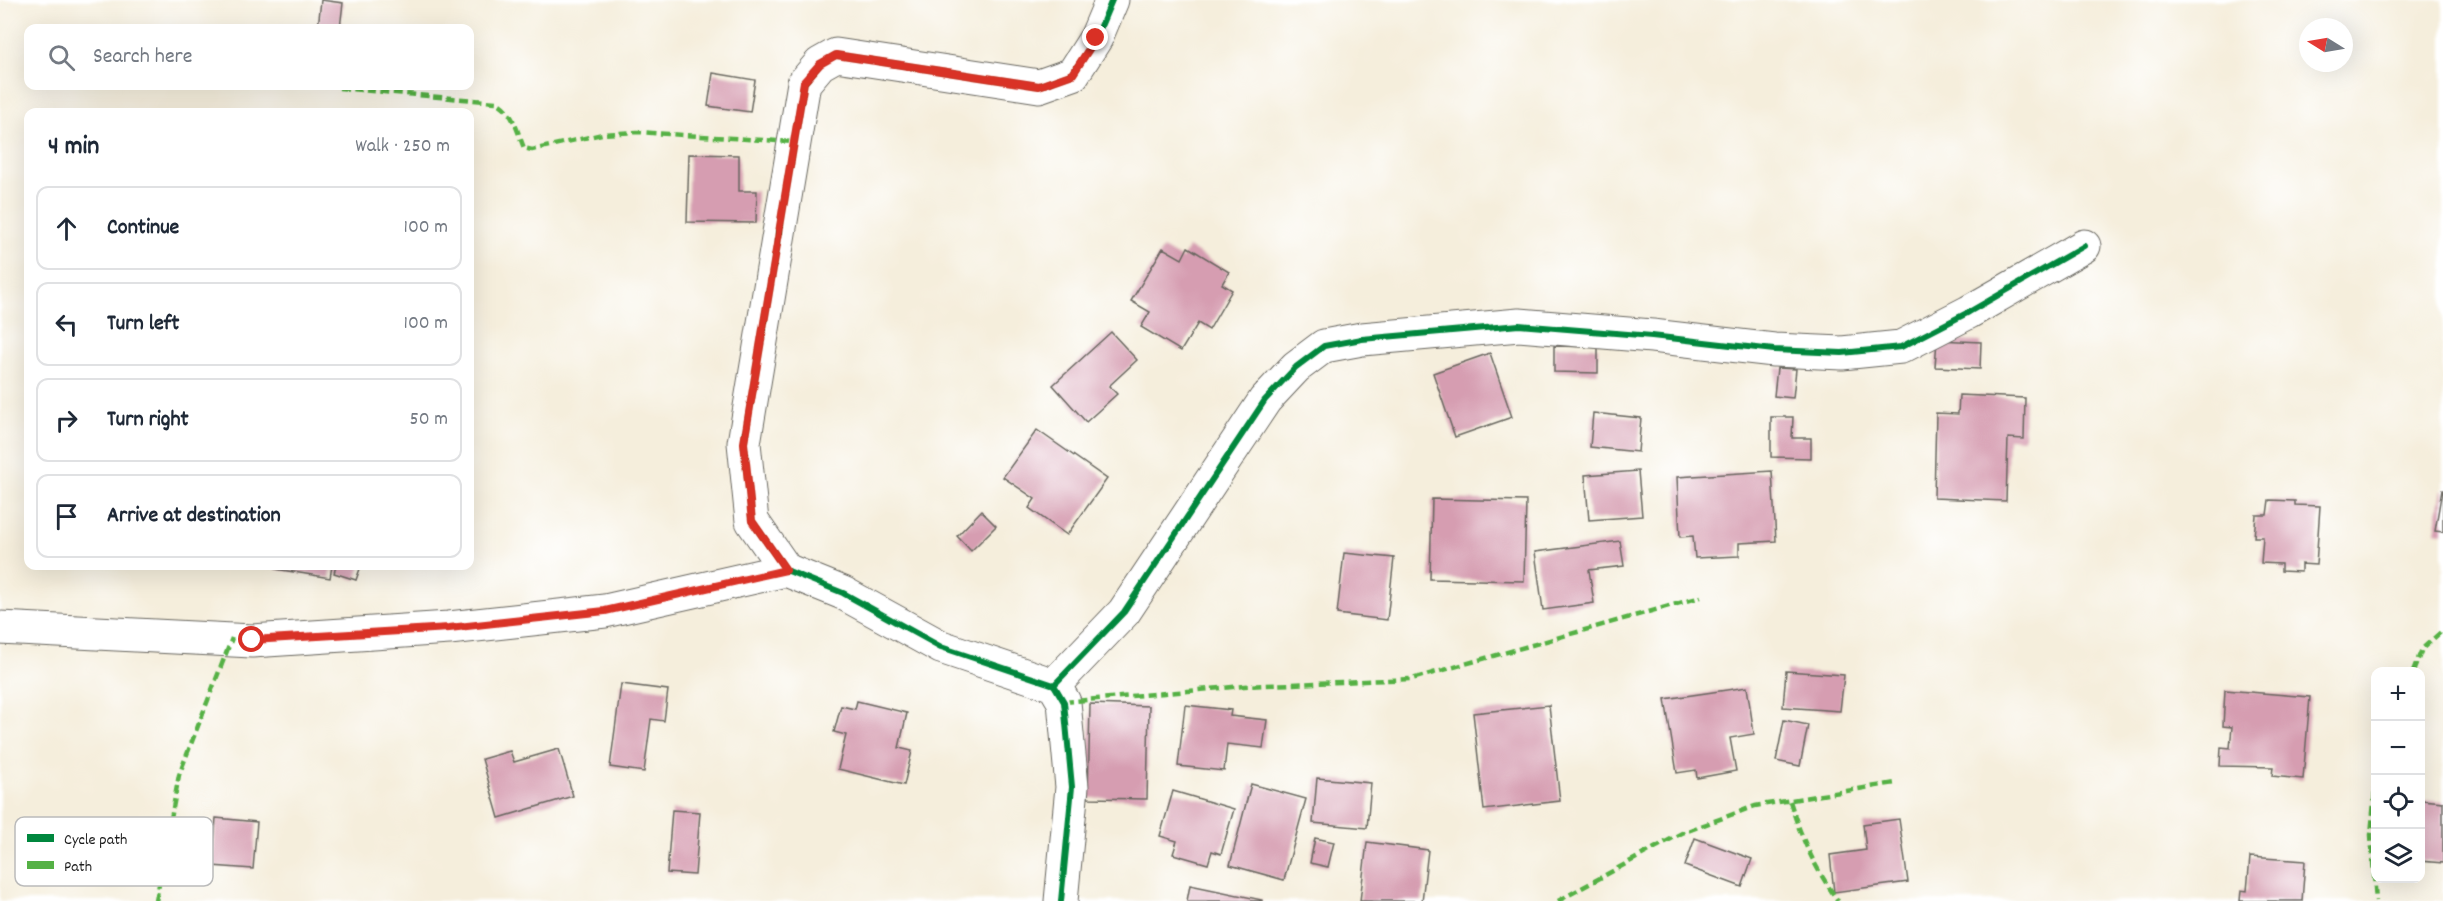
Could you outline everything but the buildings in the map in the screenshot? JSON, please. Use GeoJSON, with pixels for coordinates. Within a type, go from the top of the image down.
{"type":"FeatureCollection","features":[{"type":"Feature","properties":{"kind":"street"},"geometry":{"type":"LineString","coordinates":[[1061,901],[1072,787],[1064,702],[1054,685],[941,647],[843,593],[786,570],[752,521],[744,443],[804,82],[820,64],[836,55],[1039,86],[1073,74],[1096,38],[1112,0]]}},
{"type":"Feature","properties":{"kind":"street"},"geometry":{"type":"LineString","coordinates":[[1054,685],[1124,612],[1265,399],[1296,367],[1324,346],[1362,339],[1519,325],[1652,336],[1774,350],[1842,352],[1900,347],[1969,312],[2084,246]]}},
{"type":"Feature","properties":{"kind":"street"},"geometry":{"type":"LineString","coordinates":[[0,628],[252,640],[449,628],[605,611],[786,570]]}},
{"type":"Feature","properties":{"kind":"marked path"},"geometry":{"type":"LineString","coordinates":[[361,90],[496,102],[507,110],[524,148],[532,150],[602,134],[637,132],[794,142]]}},
{"type":"Feature","properties":{"kind":"marked path"},"geometry":{"type":"LineString","coordinates":[[1064,702],[1244,686],[1412,679],[1701,597]]}},
{"type":"Feature","properties":{"kind":"marked path"},"geometry":{"type":"LineString","coordinates":[[2415,667],[2422,649],[2443,630]]}},
{"type":"Feature","properties":{"kind":"marked path"},"geometry":{"type":"LineString","coordinates":[[171,817],[179,775],[232,638]]}},
{"type":"Feature","properties":{"kind":"marked path"},"geometry":{"type":"LineString","coordinates":[[1558,901],[1682,833],[1755,806],[1895,783]]}},
{"type":"Feature","properties":{"kind":"marked path"},"geometry":{"type":"LineString","coordinates":[[1790,801],[1810,853],[1838,901]]}},
{"type":"Feature","properties":{"kind":"marked path"},"geometry":{"type":"LineString","coordinates":[[2372,829],[2376,901]]}},
{"type":"Feature","properties":{"kind":"marked path"},"geometry":{"type":"LineString","coordinates":[[156,901],[159,886]]}},
{"type":"Feature","properties":{"kind":"cycle path"},"geometry":{"type":"LineString","coordinates":[[1061,901],[1072,787],[1064,702],[1054,685],[941,647],[843,593],[786,570],[752,521],[744,443],[804,83],[820,64],[836,55],[1039,86],[1073,74],[1096,38],[1112,0]]}},
{"type":"Feature","properties":{"kind":"cycle path"},"geometry":{"type":"LineString","coordinates":[[1054,685],[1124,612],[1265,400],[1296,367],[1324,346],[1362,339],[1519,325],[1652,336],[1774,350],[1842,353],[1901,347],[1969,312],[2084,246]]}},
{"type":"Feature","properties":{"kind":"route"},"geometry":{"type":"LineString","coordinates":[[252,640],[449,628],[605,611],[786,570],[752,521],[744,443],[804,82],[820,64],[836,55],[1039,86],[1073,74],[1096,38]]}}]}
